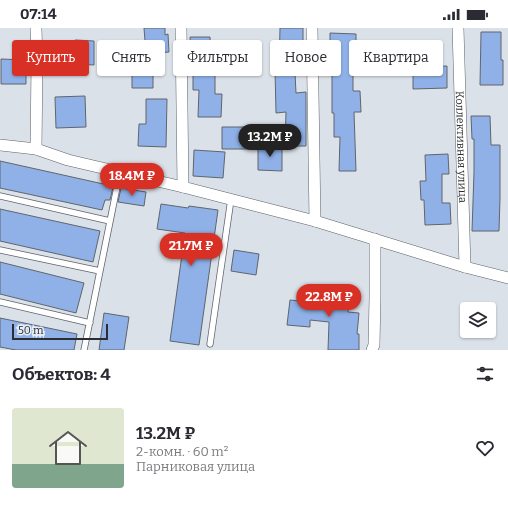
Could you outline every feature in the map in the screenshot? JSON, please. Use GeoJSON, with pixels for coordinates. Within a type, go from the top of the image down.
{"type":"FeatureCollection","features":[{"type":"Feature","properties":{"kind":"street"},"geometry":{"type":"LineString","coordinates":[[36,28],[36,149]]}},
{"type":"Feature","properties":{"kind":"street"},"geometry":{"type":"LineString","coordinates":[[181,28],[183,187]]}},
{"type":"Feature","properties":{"kind":"street"},"geometry":{"type":"LineString","coordinates":[[312,28],[315,221]]}},
{"type":"Feature","properties":{"kind":"street","name":"Коллективная улица"},"geometry":{"type":"LineString","coordinates":[[458,28],[465,267]]}},
{"type":"Feature","properties":{"kind":"street"},"geometry":{"type":"LineString","coordinates":[[0,145],[36,149],[68,160],[231,199],[315,221],[465,267],[508,278]]}},
{"type":"Feature","properties":{"kind":"street"},"geometry":{"type":"LineString","coordinates":[[372,350],[374,345],[375,239]]}},
{"type":"Feature","properties":{"kind":"lane"},"geometry":{"type":"LineString","coordinates":[[84,350],[120,172]]}},
{"type":"Feature","properties":{"kind":"lane"},"geometry":{"type":"LineString","coordinates":[[0,196],[110,221]]}},
{"type":"Feature","properties":{"kind":"lane"},"geometry":{"type":"LineString","coordinates":[[210,344],[231,199]]}},
{"type":"Feature","properties":{"kind":"lane"},"geometry":{"type":"LineString","coordinates":[[0,250],[100,272]]}},
{"type":"Feature","properties":{"kind":"lane"},"geometry":{"type":"LineString","coordinates":[[0,302],[90,323]]}},
{"type":"Feature","properties":{"kind":"building"},"geometry":{"type":"Polygon","coordinates":[[[144,28],[165,28],[165,35],[168,34],[169,52],[165,52],[165,40],[145,40],[144,28]]]}},
{"type":"Feature","properties":{"kind":"building"},"geometry":{"type":"Polygon","coordinates":[[[280,28],[303,28],[303,40],[280,40],[280,28]]]}},
{"type":"Feature","properties":{"kind":"building"},"geometry":{"type":"Polygon","coordinates":[[[481,32],[501,32],[503,85],[480,85],[481,32]]]}},
{"type":"Feature","properties":{"kind":"building"},"geometry":{"type":"Polygon","coordinates":[[[330,33],[356,34],[356,40],[349,40],[349,76],[353,76],[353,91],[360,91],[361,112],[354,112],[356,171],[339,171],[340,137],[334,137],[334,113],[332,113],[332,76],[341,76],[341,40],[330,40],[330,33]]]}},
{"type":"Feature","properties":{"kind":"building"},"geometry":{"type":"Polygon","coordinates":[[[190,37],[210,37],[210,40],[190,40],[190,37]]]}},
{"type":"Feature","properties":{"kind":"building"},"geometry":{"type":"Polygon","coordinates":[[[89,41],[94,41],[94,65],[89,65],[89,41]]]}},
{"type":"Feature","properties":{"kind":"building"},"geometry":{"type":"Polygon","coordinates":[[[1,59],[12,59],[12,76],[26,76],[26,84],[1,84],[1,59]]]}},
{"type":"Feature","properties":{"kind":"building"},"geometry":{"type":"Polygon","coordinates":[[[443,66],[447,66],[447,88],[413,89],[413,76],[443,76],[443,66]]]}},
{"type":"Feature","properties":{"kind":"building"},"geometry":{"type":"Polygon","coordinates":[[[132,76],[153,76],[153,88],[132,88],[132,76]]]}},
{"type":"Feature","properties":{"kind":"building"},"geometry":{"type":"Polygon","coordinates":[[[193,76],[215,76],[215,94],[222,94],[221,117],[198,117],[199,90],[193,90],[193,76]]]}},
{"type":"Feature","properties":{"kind":"building"},"geometry":{"type":"Polygon","coordinates":[[[275,76],[295,76],[296,93],[306,92],[306,146],[285,146],[286,112],[276,113],[275,76]]]}},
{"type":"Feature","properties":{"kind":"building"},"geometry":{"type":"Polygon","coordinates":[[[85,96],[86,127],[56,128],[55,97],[85,96]]]}},
{"type":"Feature","properties":{"kind":"building"},"geometry":{"type":"Polygon","coordinates":[[[146,99],[167,99],[166,147],[138,146],[139,124],[146,124],[146,99]]]}},
{"type":"Feature","properties":{"kind":"building"},"geometry":{"type":"Polygon","coordinates":[[[471,116],[490,116],[491,145],[500,145],[499,231],[472,231],[474,139],[472,139],[471,116]]]}},
{"type":"Feature","properties":{"kind":"building"},"geometry":{"type":"Polygon","coordinates":[[[222,127],[250,127],[250,149],[222,149],[222,127]]]}},
{"type":"Feature","properties":{"kind":"building"},"geometry":{"type":"Polygon","coordinates":[[[258,146],[282,147],[282,171],[258,170],[258,146]]]}},
{"type":"Feature","properties":{"kind":"building"},"geometry":{"type":"Polygon","coordinates":[[[194,150],[225,152],[223,178],[193,176],[194,150]]]}},
{"type":"Feature","properties":{"kind":"building"},"geometry":{"type":"Polygon","coordinates":[[[448,154],[449,174],[442,174],[442,203],[450,203],[451,224],[425,225],[424,200],[421,200],[420,181],[426,181],[425,155],[448,154]]]}},
{"type":"Feature","properties":{"kind":"building"},"geometry":{"type":"Polygon","coordinates":[[[0,161],[108,185],[113,187],[110,200],[105,200],[102,210],[0,188],[0,161]]]}},
{"type":"Feature","properties":{"kind":"building"},"geometry":{"type":"Polygon","coordinates":[[[121,188],[146,192],[144,206],[118,202],[121,188]]]}},
{"type":"Feature","properties":{"kind":"building"},"geometry":{"type":"Polygon","coordinates":[[[161,204],[218,210],[199,345],[170,341],[185,233],[157,229],[161,204]]]}},
{"type":"Feature","properties":{"kind":"building"},"geometry":{"type":"Polygon","coordinates":[[[0,209],[100,231],[93,262],[0,241],[0,209]]]}},
{"type":"Feature","properties":{"kind":"building"},"geometry":{"type":"Polygon","coordinates":[[[234,250],[259,254],[256,275],[231,271],[234,250]]]}},
{"type":"Feature","properties":{"kind":"building"},"geometry":{"type":"Polygon","coordinates":[[[0,262],[84,283],[76,313],[0,294],[0,262]]]}},
{"type":"Feature","properties":{"kind":"building"},"geometry":{"type":"Polygon","coordinates":[[[322,287],[350,290],[348,312],[359,313],[357,334],[359,334],[359,350],[328,350],[329,322],[310,320],[310,327],[287,325],[290,300],[320,303],[322,287]]]}},
{"type":"Feature","properties":{"kind":"building"},"geometry":{"type":"Polygon","coordinates":[[[104,313],[129,317],[124,350],[99,350],[104,313]]]}},
{"type":"Feature","properties":{"kind":"building"},"geometry":{"type":"Polygon","coordinates":[[[0,318],[77,334],[74,350],[16,350],[0,347],[0,318]]]}}]}
